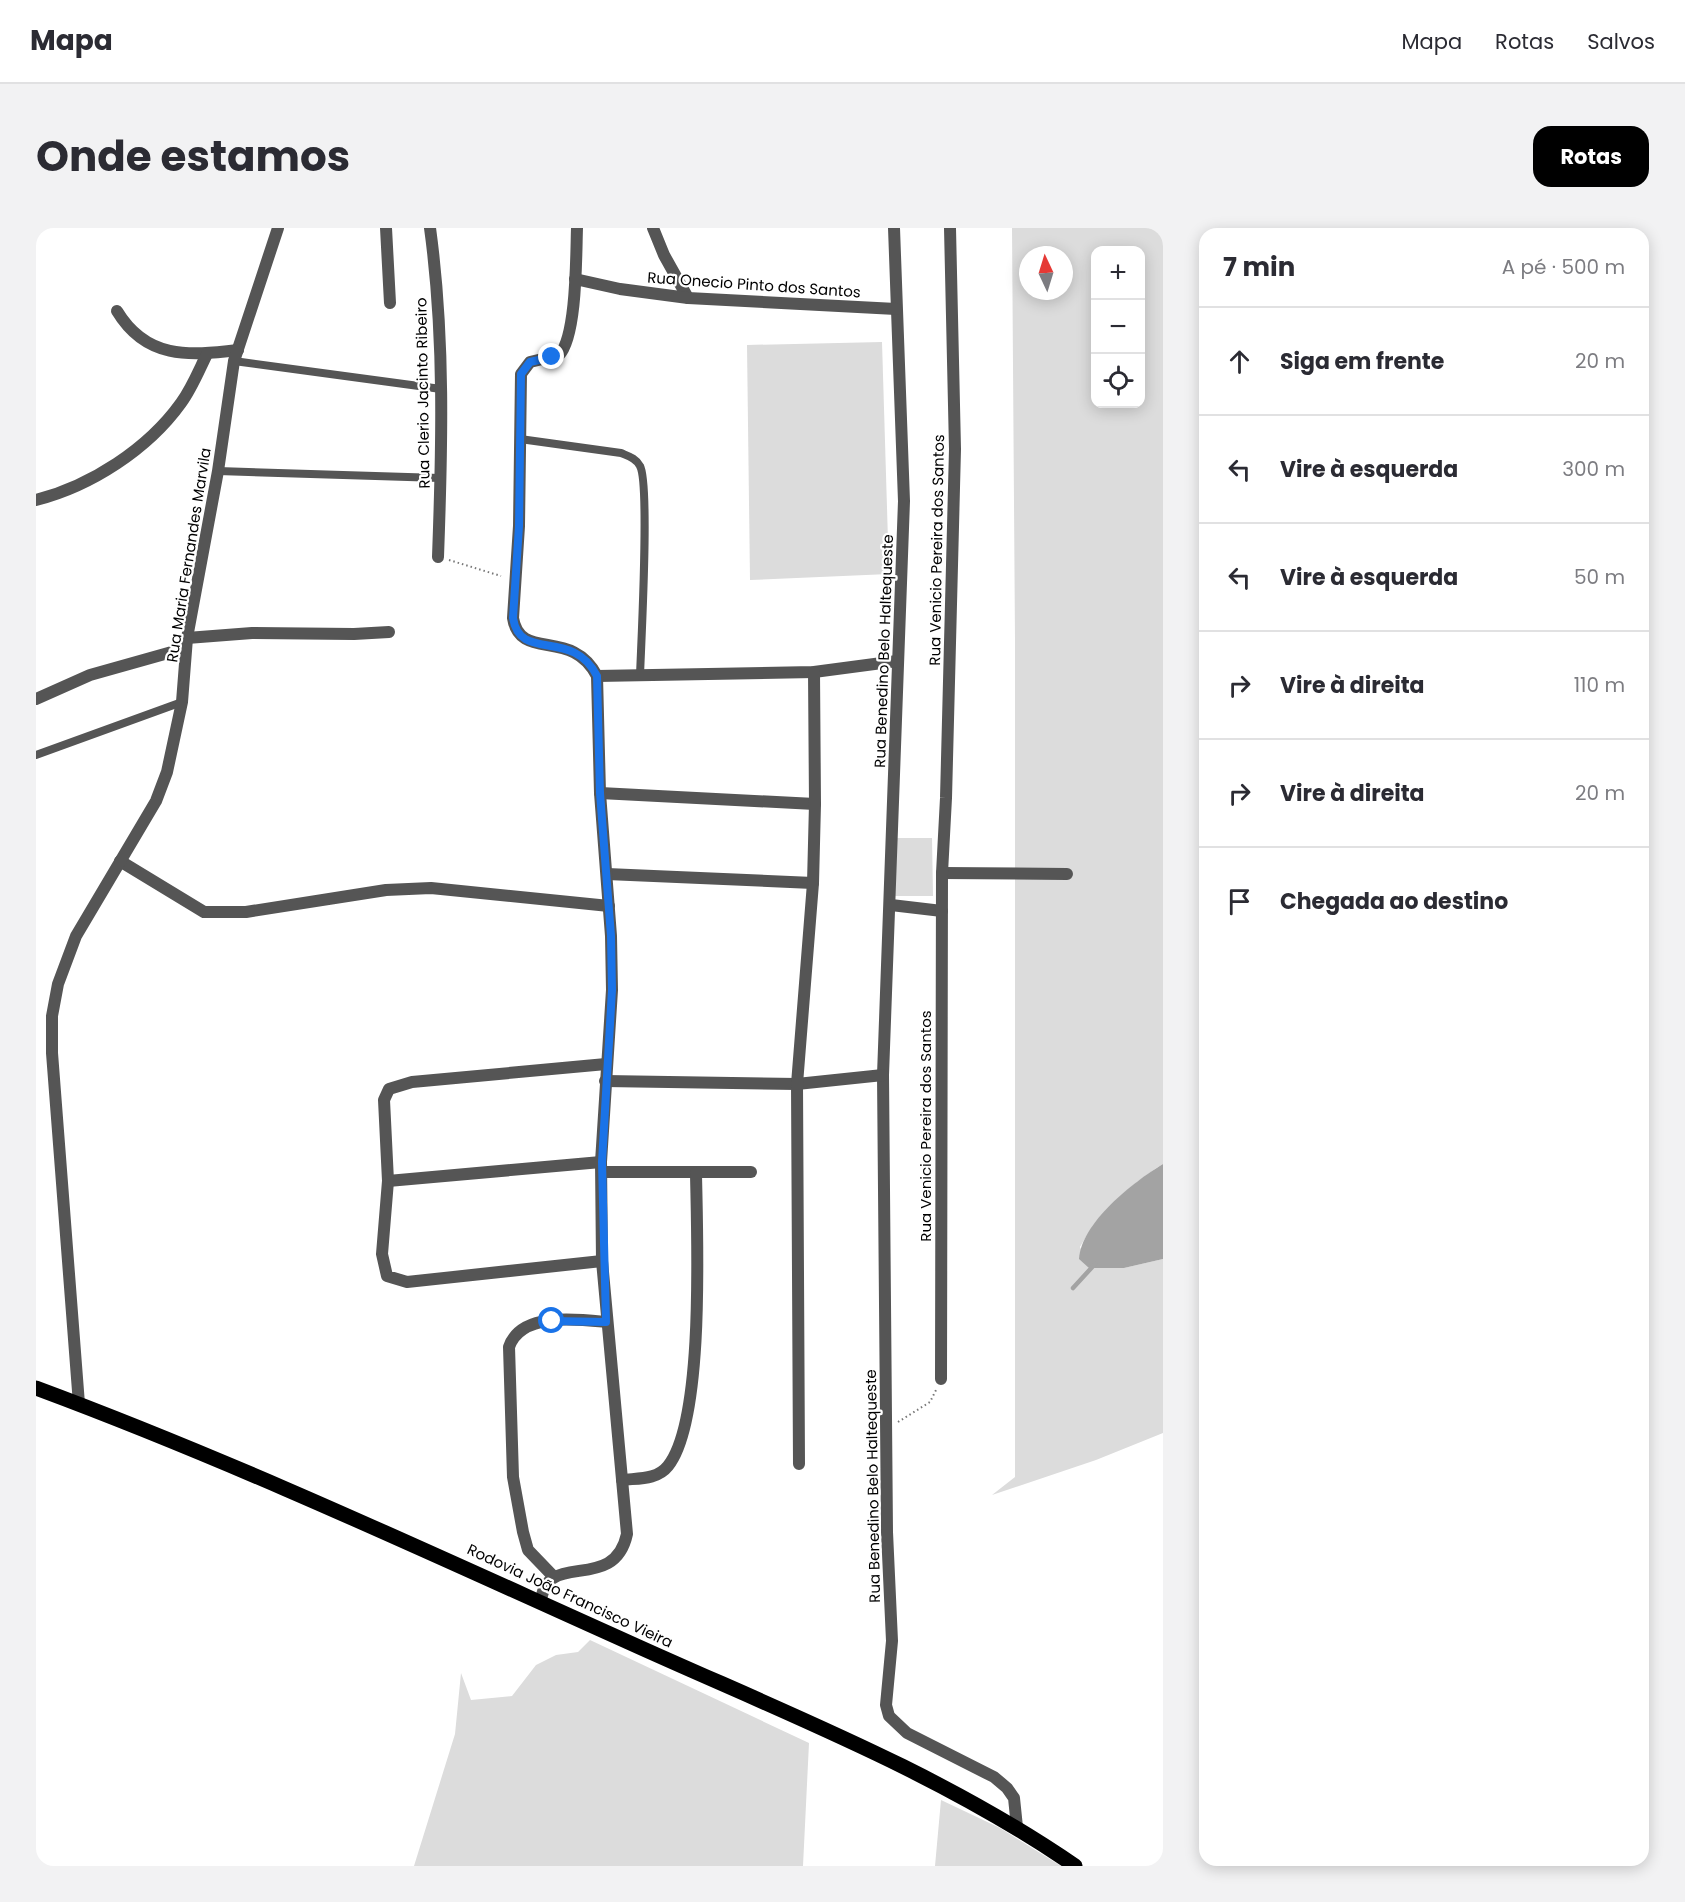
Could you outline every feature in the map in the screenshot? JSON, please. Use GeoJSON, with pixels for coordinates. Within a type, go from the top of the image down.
{"type":"FeatureCollection","features":[{"type":"Feature","properties":{"kind":"main road","name":"Rodovia João Francisco Vieira"},"geometry":{"type":"LineString","coordinates":[[36,1388],[304,1496],[877,1753],[1017,1827],[1075,1866]]}},
{"type":"Feature","properties":{"kind":"street","name":"Rua Maria Fernandes Marvila"},"geometry":{"type":"LineString","coordinates":[[79,1404],[52,1053],[52,1016],[58,984],[76,936],[156,801],[167,772],[182,702],[186,643],[218,471],[236,355],[278,228]]}},
{"type":"Feature","properties":{"kind":"street"},"geometry":{"type":"LineString","coordinates":[[386,228],[390,303]]}},
{"type":"Feature","properties":{"kind":"street","name":"Rua Clerio Jacinto Ribeiro"},"geometry":{"type":"LineString","coordinates":[[430,228],[435,263],[441,389],[438,557]]}},
{"type":"Feature","properties":{"kind":"street"},"geometry":{"type":"LineString","coordinates":[[541,1604],[545,1584],[554,1576],[604,1566],[616,1559],[624,1550],[627,1534],[602,1261],[605,1081],[612,990],[609,906],[600,793],[597,676],[591,663],[581,654],[549,644],[528,642],[520,638],[513,618],[521,374],[530,362],[559,355],[564,350],[570,327],[577,228]]}},
{"type":"Feature","properties":{"kind":"street"},"geometry":{"type":"LineString","coordinates":[[654,228],[664,255],[688,298]]}},
{"type":"Feature","properties":{"kind":"street","name":"Rua Benedino Belo Haltequeste"},"geometry":{"type":"LineString","coordinates":[[894,228],[896,309],[902,381],[904,501],[883,1075],[885,1427],[892,1641],[887,1690],[889,1716],[907,1733],[994,1777],[1007,1788],[1014,1798],[1017,1827]]}},
{"type":"Feature","properties":{"kind":"street","name":"Rua Venicio Pereira dos Santos"},"geometry":{"type":"LineString","coordinates":[[941,1379],[942,873],[955,460],[950,228]]}},
{"type":"Feature","properties":{"kind":"street","name":"Rua Onecio Pinto dos Santos"},"geometry":{"type":"LineString","coordinates":[[575,279],[620,289],[688,298],[896,309]]}},
{"type":"Feature","properties":{"kind":"street"},"geometry":{"type":"LineString","coordinates":[[117,310],[125,324],[146,343],[177,352],[236,355]]}},
{"type":"Feature","properties":{"kind":"street"},"geometry":{"type":"LineString","coordinates":[[36,500],[86,481],[142,445],[163,426],[182,402],[207,354]]}},
{"type":"Feature","properties":{"kind":"street"},"geometry":{"type":"LineString","coordinates":[[36,699],[90,675],[186,643],[252,633],[388,632]]}},
{"type":"Feature","properties":{"kind":"street"},"geometry":{"type":"LineString","coordinates":[[597,676],[814,672],[897,662]]}},
{"type":"Feature","properties":{"kind":"street"},"geometry":{"type":"LineString","coordinates":[[799,1464],[797,1084],[813,883],[814,672]]}},
{"type":"Feature","properties":{"kind":"street"},"geometry":{"type":"LineString","coordinates":[[600,793],[815,804]]}},
{"type":"Feature","properties":{"kind":"street"},"geometry":{"type":"LineString","coordinates":[[120,861],[189,904],[204,912],[213,913],[246,912],[386,890],[431,888],[609,906]]}},
{"type":"Feature","properties":{"kind":"street"},"geometry":{"type":"LineString","coordinates":[[942,873],[1067,874]]}},
{"type":"Feature","properties":{"kind":"street"},"geometry":{"type":"LineString","coordinates":[[607,874],[813,883]]}},
{"type":"Feature","properties":{"kind":"street"},"geometry":{"type":"LineString","coordinates":[[891,905],[942,911]]}},
{"type":"Feature","properties":{"kind":"street"},"geometry":{"type":"LineString","coordinates":[[602,1261],[407,1282],[387,1276],[382,1254],[388,1181],[384,1100],[389,1089],[412,1082],[606,1064]]}},
{"type":"Feature","properties":{"kind":"street"},"geometry":{"type":"LineString","coordinates":[[605,1081],[797,1084],[883,1075]]}},
{"type":"Feature","properties":{"kind":"street"},"geometry":{"type":"LineString","coordinates":[[388,1181],[602,1167],[696,1173],[751,1172]]}},
{"type":"Feature","properties":{"kind":"street"},"geometry":{"type":"LineString","coordinates":[[622,1480],[650,1477],[668,1467],[684,1427],[693,1371],[697,1316],[696,1173]]}},
{"type":"Feature","properties":{"kind":"street"},"geometry":{"type":"LineString","coordinates":[[554,1576],[528,1550],[523,1532],[513,1477],[509,1347],[512,1337],[519,1329],[531,1324],[581,1319],[606,1322]]}},
{"type":"Feature","properties":{"kind":"lane"},"geometry":{"type":"LineString","coordinates":[[236,355],[441,389]]}},
{"type":"Feature","properties":{"kind":"lane"},"geometry":{"type":"LineString","coordinates":[[520,439],[621,453],[633,458],[640,465],[643,508],[640,676]]}},
{"type":"Feature","properties":{"kind":"lane"},"geometry":{"type":"LineString","coordinates":[[218,471],[440,478]]}},
{"type":"Feature","properties":{"kind":"lane"},"geometry":{"type":"LineString","coordinates":[[36,755],[182,702]]}},
{"type":"Feature","properties":{"kind":"path"},"geometry":{"type":"LineString","coordinates":[[438,557],[516,580]]}},
{"type":"Feature","properties":{"kind":"path"},"geometry":{"type":"LineString","coordinates":[[885,1427],[906,1419],[930,1402],[941,1379]]}},
{"type":"Feature","properties":{"kind":"shaded area"},"geometry":{"type":"Polygon","coordinates":[[[1012,228],[1163,228],[1163,1164],[1116,1200],[1096,1222],[1080,1247],[1089,1268],[1124,1268],[1163,1259],[1163,1433],[1096,1460],[992,1495],[1015,1477],[1015,641],[1012,228]]]}},
{"type":"Feature","properties":{"kind":"shaded area"},"geometry":{"type":"Polygon","coordinates":[[[882,342],[889,574],[750,580],[747,345],[882,342]]]}},
{"type":"Feature","properties":{"kind":"shaded area"},"geometry":{"type":"Polygon","coordinates":[[[896,838],[932,838],[933,896],[895,896],[896,838]]]}},
{"type":"Feature","properties":{"kind":"shaded area"},"geometry":{"type":"Polygon","coordinates":[[[1163,1164],[1163,1259],[1124,1268],[1089,1268],[1079,1259],[1082,1245],[1089,1232],[1110,1205],[1124,1192],[1163,1164]]]}},
{"type":"Feature","properties":{"kind":"shaded area"},"geometry":{"type":"Polygon","coordinates":[[[590,1640],[809,1743],[803,1866],[414,1866],[455,1734],[461,1673],[471,1700],[512,1696],[536,1665],[556,1655],[578,1652],[590,1640]]]}},
{"type":"Feature","properties":{"kind":"shaded area"},"geometry":{"type":"Polygon","coordinates":[[[941,1800],[1000,1828],[1061,1866],[935,1866],[941,1800]]]}},
{"type":"Feature","properties":{"kind":"waterway"},"geometry":{"type":"LineString","coordinates":[[1073,1288],[1095,1264]]}},
{"type":"Feature","properties":{"kind":"route"},"geometry":{"type":"LineString","coordinates":[[552,357],[530,362],[521,374],[519,388],[519,526],[513,618],[520,638],[528,642],[567,648],[581,654],[591,663],[597,676],[600,793],[611,936],[612,990],[602,1162],[602,1261],[606,1322],[581,1319],[552,1321]]}}]}
